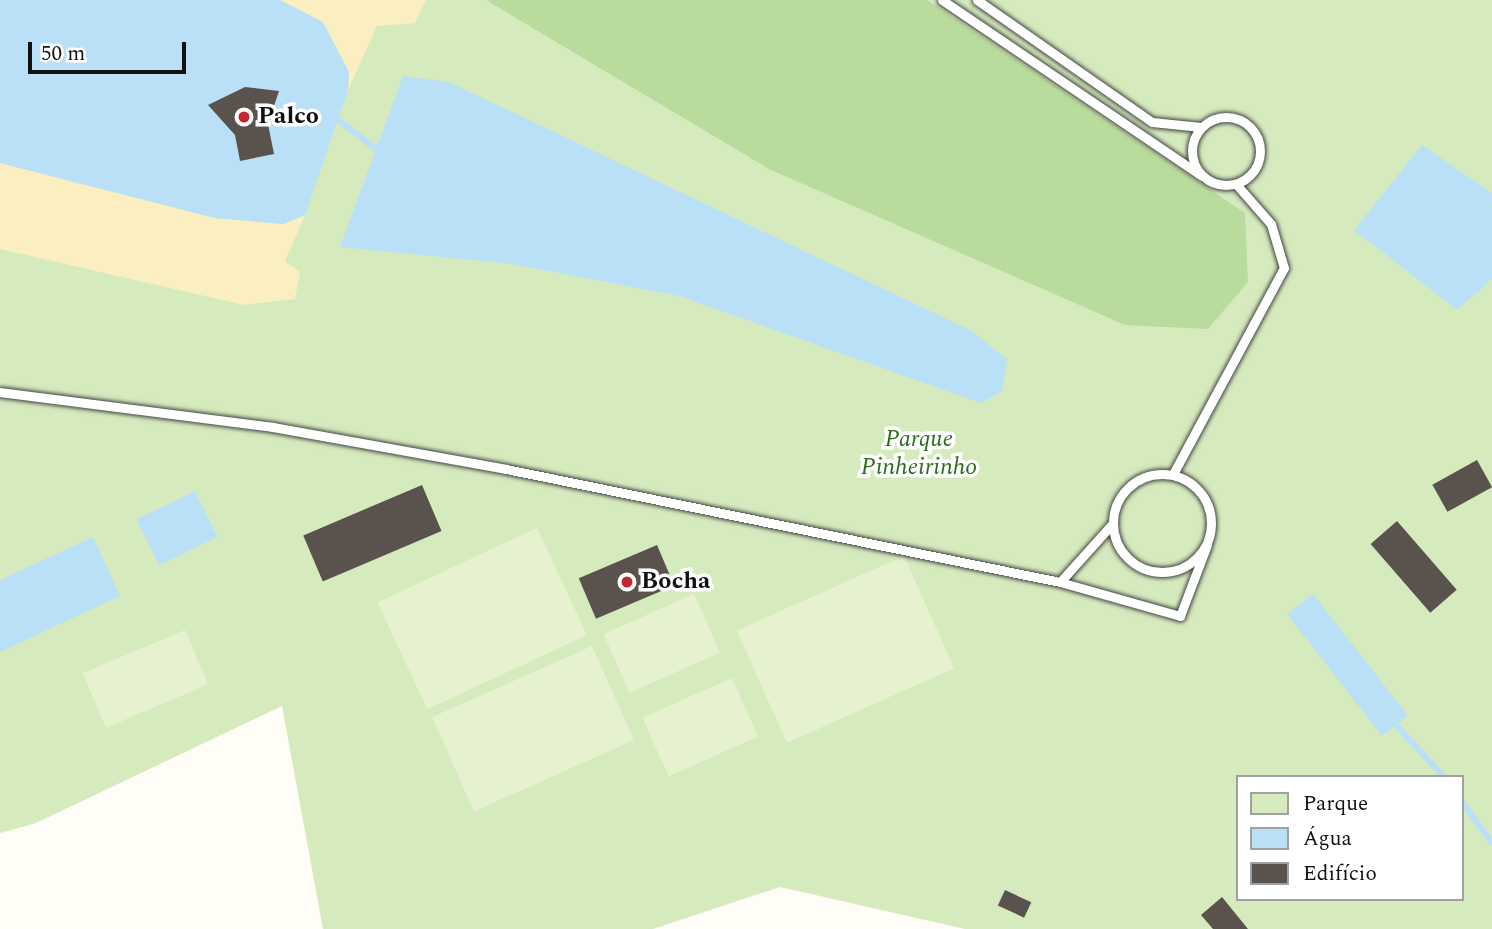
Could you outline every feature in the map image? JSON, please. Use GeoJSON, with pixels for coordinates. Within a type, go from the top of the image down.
{"type":"FeatureCollection","features":[{"type":"Feature","properties":{"kind":"lane"},"geometry":{"type":"LineString","coordinates":[[942,0],[1202,176],[1218,184],[1236,184],[1259,159],[1250,125],[1216,117],[1201,127],[1192,143],[1202,176]]}},
{"type":"Feature","properties":{"kind":"lane"},"geometry":{"type":"LineString","coordinates":[[977,0],[1152,122],[1201,127]]}},
{"type":"Feature","properties":{"kind":"lane"},"geometry":{"type":"LineString","coordinates":[[1173,474],[1284,268],[1271,224],[1236,184]]}},
{"type":"Feature","properties":{"kind":"lane"},"geometry":{"type":"LineString","coordinates":[[0,392],[273,427],[506,469],[1060,582],[1180,616],[1207,545],[1212,523],[1207,501],[1193,484],[1173,474],[1151,474],[1131,484],[1113,523],[1060,582]]}},
{"type":"Feature","properties":{"kind":"lane"},"geometry":{"type":"LineString","coordinates":[[1113,523],[1131,562],[1152,572],[1173,572],[1207,545]]}},
{"type":"Feature","properties":{"kind":"green space","name":"Parque Pinheirinho"},"geometry":{"type":"Polygon","coordinates":[[[0,0],[1492,0],[1492,929],[965,929],[780,887],[653,929],[323,929],[282,706],[36,823],[0,833],[0,0]]]}},
{"type":"Feature","properties":{"kind":"green space"},"geometry":{"type":"Polygon","coordinates":[[[486,0],[927,0],[1245,213],[1248,282],[1208,329],[1125,325],[769,169],[486,0]]]}},
{"type":"Feature","properties":{"kind":"green space"},"geometry":{"type":"Polygon","coordinates":[[[537,528],[587,635],[427,709],[377,602],[537,528]]]}},
{"type":"Feature","properties":{"kind":"green space"},"geometry":{"type":"Polygon","coordinates":[[[904,556],[954,668],[787,743],[737,630],[904,556]]]}},
{"type":"Feature","properties":{"kind":"green space"},"geometry":{"type":"Polygon","coordinates":[[[694,594],[720,652],[630,693],[604,634],[694,594]]]}},
{"type":"Feature","properties":{"kind":"green space"},"geometry":{"type":"Polygon","coordinates":[[[185,630],[208,684],[106,728],[83,673],[185,630]]]}},
{"type":"Feature","properties":{"kind":"green space"},"geometry":{"type":"Polygon","coordinates":[[[592,646],[634,740],[474,811],[432,717],[592,646]]]}},
{"type":"Feature","properties":{"kind":"green space"},"geometry":{"type":"Polygon","coordinates":[[[732,678],[758,736],[669,776],[642,718],[732,678]]]}},
{"type":"Feature","properties":{"kind":"sand"},"geometry":{"type":"Polygon","coordinates":[[[280,0],[426,0],[415,23],[377,26],[348,90],[349,72],[280,0]]]}},
{"type":"Feature","properties":{"kind":"sand"},"geometry":{"type":"Polygon","coordinates":[[[0,163],[215,218],[283,224],[305,215],[285,261],[300,272],[295,299],[244,305],[0,249],[0,163]]]}},
{"type":"Feature","properties":{"kind":"water"},"geometry":{"type":"Polygon","coordinates":[[[0,0],[280,0],[323,22],[349,72],[348,90],[305,215],[283,224],[215,218],[0,163],[0,0]]]}},
{"type":"Feature","properties":{"kind":"water"},"geometry":{"type":"Polygon","coordinates":[[[403,76],[449,82],[972,331],[1007,359],[1002,391],[981,403],[679,296],[512,264],[340,247],[403,76]]]}},
{"type":"Feature","properties":{"kind":"water"},"geometry":{"type":"Polygon","coordinates":[[[1422,145],[1492,193],[1492,279],[1457,310],[1354,230],[1422,145]]]}},
{"type":"Feature","properties":{"kind":"water"},"geometry":{"type":"Polygon","coordinates":[[[195,491],[217,537],[159,565],[137,519],[195,491]]]}},
{"type":"Feature","properties":{"kind":"water"},"geometry":{"type":"Polygon","coordinates":[[[93,537],[120,596],[0,652],[0,580],[93,537]]]}},
{"type":"Feature","properties":{"kind":"water"},"geometry":{"type":"Polygon","coordinates":[[[1313,594],[1408,715],[1382,736],[1287,614],[1313,594]]]}},
{"type":"Feature","properties":{"kind":"building","name":"Palco"},"geometry":{"type":"Polygon","coordinates":[[[245,87],[279,91],[268,124],[274,154],[240,161],[235,135],[208,105],[245,87]]]}},
{"type":"Feature","properties":{"kind":"building"},"geometry":{"type":"Polygon","coordinates":[[[1477,460],[1492,487],[1447,512],[1432,485],[1477,460]]]}},
{"type":"Feature","properties":{"kind":"building"},"geometry":{"type":"Polygon","coordinates":[[[422,485],[442,531],[323,581],[303,535],[422,485]]]}},
{"type":"Feature","properties":{"kind":"building"},"geometry":{"type":"Polygon","coordinates":[[[1397,521],[1457,590],[1430,613],[1371,544],[1397,521]]]}},
{"type":"Feature","properties":{"kind":"building","name":"Bocha"},"geometry":{"type":"Polygon","coordinates":[[[657,545],[674,586],[596,619],[579,578],[657,545]]]}},
{"type":"Feature","properties":{"kind":"building"},"geometry":{"type":"Polygon","coordinates":[[[1005,890],[1031,902],[1024,918],[998,905],[1005,890]]]}},
{"type":"Feature","properties":{"kind":"building"},"geometry":{"type":"Polygon","coordinates":[[[1222,897],[1248,929],[1213,929],[1201,915],[1222,897]]]}},
{"type":"Feature","properties":{"kind":"waterway"},"geometry":{"type":"LineString","coordinates":[[333,116],[376,149]]}},
{"type":"Feature","properties":{"kind":"waterway"},"geometry":{"type":"LineString","coordinates":[[1396,725],[1442,775]]}},
{"type":"Feature","properties":{"kind":"waterway"},"geometry":{"type":"LineString","coordinates":[[1464,805],[1492,843]]}},
{"type":"Feature","properties":{"kind":"place","name":"Palco"},"geometry":{"type":"Point","coordinates":[244,117]}},
{"type":"Feature","properties":{"kind":"place","name":"Bocha"},"geometry":{"type":"Point","coordinates":[627,582]}}]}
